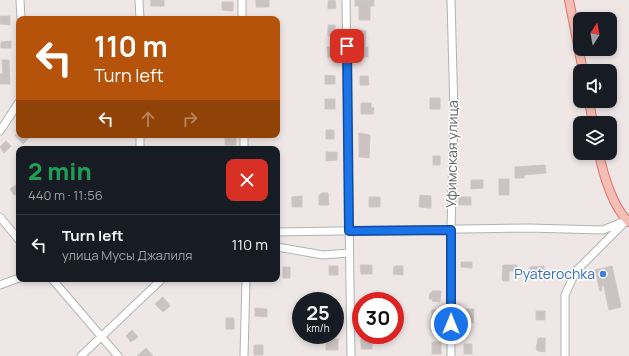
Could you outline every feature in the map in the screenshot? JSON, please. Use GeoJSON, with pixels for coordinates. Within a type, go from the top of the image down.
{"type":"FeatureCollection","features":[{"type":"Feature","properties":{"kind":"main road"},"geometry":{"type":"LineString","coordinates":[[569,0],[582,64]]}},
{"type":"Feature","properties":{"kind":"main road"},"geometry":{"type":"LineString","coordinates":[[600,160],[602,168],[618,208],[628,221]]}},
{"type":"Feature","properties":{"kind":"street"},"geometry":{"type":"LineString","coordinates":[[20,0],[20,16]]}},
{"type":"Feature","properties":{"kind":"street"},"geometry":{"type":"LineString","coordinates":[[140,0],[140,16]]}},
{"type":"Feature","properties":{"kind":"street"},"geometry":{"type":"LineString","coordinates":[[242,0],[242,16]]}},
{"type":"Feature","properties":{"kind":"street"},"geometry":{"type":"LineString","coordinates":[[346,0],[351,356]]}},
{"type":"Feature","properties":{"kind":"street","name":"Уфимская улица"},"geometry":{"type":"LineString","coordinates":[[451,0],[454,113],[451,230],[451,356]]}},
{"type":"Feature","properties":{"kind":"street"},"geometry":{"type":"LineString","coordinates":[[0,131],[16,107]]}},
{"type":"Feature","properties":{"kind":"street"},"geometry":{"type":"LineString","coordinates":[[0,217],[16,236]]}},
{"type":"Feature","properties":{"kind":"street"},"geometry":{"type":"LineString","coordinates":[[280,232],[528,228],[603,230],[628,221]]}},
{"type":"Feature","properties":{"kind":"street"},"geometry":{"type":"LineString","coordinates":[[565,356],[565,295],[576,271],[628,221]]}},
{"type":"Feature","properties":{"kind":"street"},"geometry":{"type":"LineString","coordinates":[[280,248],[323,255],[349,253]]}},
{"type":"Feature","properties":{"kind":"street"},"geometry":{"type":"LineString","coordinates":[[0,285],[16,279]]}},
{"type":"Feature","properties":{"kind":"street"},"geometry":{"type":"LineString","coordinates":[[55,282],[118,356]]}},
{"type":"Feature","properties":{"kind":"street"},"geometry":{"type":"LineString","coordinates":[[81,356],[159,282]]}},
{"type":"Feature","properties":{"kind":"street"},"geometry":{"type":"LineString","coordinates":[[244,356],[246,282]]}},
{"type":"Feature","properties":{"kind":"building"},"geometry":{"type":"Polygon","coordinates":[[[151,0],[164,0],[164,6],[151,6],[151,0]]]}},
{"type":"Feature","properties":{"kind":"building"},"geometry":{"type":"Polygon","coordinates":[[[256,0],[269,0],[269,7],[256,7],[256,0]]]}},
{"type":"Feature","properties":{"kind":"building"},"geometry":{"type":"Polygon","coordinates":[[[335,0],[336,8],[328,9],[328,1],[335,0]]]}},
{"type":"Feature","properties":{"kind":"building"},"geometry":{"type":"Polygon","coordinates":[[[355,0],[374,0],[374,6],[370,6],[370,20],[359,20],[359,6],[355,6],[355,0]]]}},
{"type":"Feature","properties":{"kind":"building"},"geometry":{"type":"Polygon","coordinates":[[[222,2],[233,2],[233,11],[222,10],[222,2]]]}},
{"type":"Feature","properties":{"kind":"building"},"geometry":{"type":"Polygon","coordinates":[[[0,16],[10,16],[10,25],[0,24],[0,16]]]}},
{"type":"Feature","properties":{"kind":"building"},"geometry":{"type":"Polygon","coordinates":[[[328,25],[335,25],[335,36],[328,36],[328,25]]]}},
{"type":"Feature","properties":{"kind":"building"},"geometry":{"type":"Polygon","coordinates":[[[360,30],[366,31],[365,47],[368,47],[368,57],[358,57],[360,30]]]}},
{"type":"Feature","properties":{"kind":"building"},"geometry":{"type":"Polygon","coordinates":[[[11,41],[11,48],[1,48],[1,42],[11,41]]]}},
{"type":"Feature","properties":{"kind":"building"},"geometry":{"type":"Polygon","coordinates":[[[327,47],[332,47],[332,50],[335,50],[336,57],[328,57],[327,47]]]}},
{"type":"Feature","properties":{"kind":"building"},"geometry":{"type":"Polygon","coordinates":[[[2,60],[9,60],[10,84],[0,84],[0,74],[3,74],[2,60]]]}},
{"type":"Feature","properties":{"kind":"building"},"geometry":{"type":"Polygon","coordinates":[[[325,75],[335,76],[335,84],[325,84],[325,75]]]}},
{"type":"Feature","properties":{"kind":"building"},"geometry":{"type":"Polygon","coordinates":[[[360,76],[368,76],[369,85],[360,85],[360,76]]]}},
{"type":"Feature","properties":{"kind":"building"},"geometry":{"type":"Polygon","coordinates":[[[430,98],[440,98],[440,109],[430,109],[430,98]]]}},
{"type":"Feature","properties":{"kind":"building"},"geometry":{"type":"Polygon","coordinates":[[[325,99],[335,99],[335,109],[325,109],[325,99]]]}},
{"type":"Feature","properties":{"kind":"building"},"geometry":{"type":"Polygon","coordinates":[[[361,103],[371,103],[371,108],[374,108],[373,114],[361,114],[361,103]]]}},
{"type":"Feature","properties":{"kind":"building"},"geometry":{"type":"Polygon","coordinates":[[[326,130],[334,130],[334,139],[326,139],[326,130]]]}},
{"type":"Feature","properties":{"kind":"building"},"geometry":{"type":"Polygon","coordinates":[[[359,133],[370,135],[369,158],[359,157],[359,133]]]}},
{"type":"Feature","properties":{"kind":"building"},"geometry":{"type":"Polygon","coordinates":[[[18,138],[29,138],[23,144],[18,138]]]}},
{"type":"Feature","properties":{"kind":"building"},"geometry":{"type":"Polygon","coordinates":[[[225,138],[236,138],[236,145],[225,145],[225,138]]]}},
{"type":"Feature","properties":{"kind":"building"},"geometry":{"type":"Polygon","coordinates":[[[6,141],[11,146],[4,153],[0,147],[6,141]]]}},
{"type":"Feature","properties":{"kind":"building"},"geometry":{"type":"Polygon","coordinates":[[[326,152],[337,152],[337,160],[326,161],[326,152]]]}},
{"type":"Feature","properties":{"kind":"building"},"geometry":{"type":"Polygon","coordinates":[[[433,156],[440,156],[440,165],[433,165],[433,156]]]}},
{"type":"Feature","properties":{"kind":"building"},"geometry":{"type":"Polygon","coordinates":[[[545,165],[546,173],[524,175],[524,178],[515,178],[515,167],[545,165]]]}},
{"type":"Feature","properties":{"kind":"building"},"geometry":{"type":"Polygon","coordinates":[[[499,179],[509,179],[509,195],[499,195],[499,179]]]}},
{"type":"Feature","properties":{"kind":"building"},"geometry":{"type":"Polygon","coordinates":[[[471,180],[483,180],[483,188],[471,189],[471,180]]]}},
{"type":"Feature","properties":{"kind":"building"},"geometry":{"type":"Polygon","coordinates":[[[16,185],[16,194],[14,195],[10,189],[16,185]]]}},
{"type":"Feature","properties":{"kind":"building"},"geometry":{"type":"Polygon","coordinates":[[[322,193],[328,193],[329,205],[319,205],[319,195],[322,193]]]}},
{"type":"Feature","properties":{"kind":"building"},"geometry":{"type":"Polygon","coordinates":[[[420,195],[431,196],[431,208],[419,207],[420,195]]]}},
{"type":"Feature","properties":{"kind":"building"},"geometry":{"type":"Polygon","coordinates":[[[302,196],[302,207],[292,207],[292,197],[302,196]]]}},
{"type":"Feature","properties":{"kind":"building"},"geometry":{"type":"Polygon","coordinates":[[[369,197],[380,197],[380,207],[369,207],[369,197]]]}},
{"type":"Feature","properties":{"kind":"building"},"geometry":{"type":"Polygon","coordinates":[[[459,197],[471,197],[471,205],[459,205],[459,197]]]}},
{"type":"Feature","properties":{"kind":"building"},"geometry":{"type":"Polygon","coordinates":[[[461,262],[472,262],[472,268],[461,267],[461,262]]]}},
{"type":"Feature","properties":{"kind":"building"},"geometry":{"type":"Polygon","coordinates":[[[360,265],[372,265],[372,274],[361,274],[360,265]]]}},
{"type":"Feature","properties":{"kind":"building"},"geometry":{"type":"Polygon","coordinates":[[[503,265],[517,265],[517,271],[509,271],[509,281],[504,281],[502,279],[503,265]]]}},
{"type":"Feature","properties":{"kind":"building"},"geometry":{"type":"Polygon","coordinates":[[[329,266],[338,266],[338,275],[329,275],[329,266]]]}},
{"type":"Feature","properties":{"kind":"building"},"geometry":{"type":"Polygon","coordinates":[[[394,266],[403,266],[403,275],[393,274],[394,266]]]}},
{"type":"Feature","properties":{"kind":"building"},"geometry":{"type":"Polygon","coordinates":[[[544,266],[544,278],[536,279],[536,275],[531,275],[530,267],[544,266]]]}},
{"type":"Feature","properties":{"kind":"building"},"geometry":{"type":"Polygon","coordinates":[[[612,266],[621,307],[609,310],[603,282],[600,291],[595,270],[612,266]]]}},
{"type":"Feature","properties":{"kind":"building"},"geometry":{"type":"Polygon","coordinates":[[[283,267],[290,267],[290,278],[283,278],[283,267]]]}},
{"type":"Feature","properties":{"kind":"building"},"geometry":{"type":"Polygon","coordinates":[[[432,291],[441,291],[440,302],[429,299],[432,291]]]}},
{"type":"Feature","properties":{"kind":"building"},"geometry":{"type":"Polygon","coordinates":[[[163,297],[170,306],[163,312],[155,304],[163,297]]]}},
{"type":"Feature","properties":{"kind":"building"},"geometry":{"type":"Polygon","coordinates":[[[255,308],[267,309],[267,317],[255,316],[255,308]]]}},
{"type":"Feature","properties":{"kind":"building"},"geometry":{"type":"Polygon","coordinates":[[[465,309],[474,309],[473,323],[465,323],[465,309]]]}},
{"type":"Feature","properties":{"kind":"building"},"geometry":{"type":"Polygon","coordinates":[[[432,310],[440,310],[439,320],[432,320],[432,310]]]}},
{"type":"Feature","properties":{"kind":"building"},"geometry":{"type":"Polygon","coordinates":[[[536,311],[545,311],[545,320],[536,320],[536,311]]]}},
{"type":"Feature","properties":{"kind":"building"},"geometry":{"type":"Polygon","coordinates":[[[226,318],[234,318],[234,329],[226,329],[226,318]]]}},
{"type":"Feature","properties":{"kind":"building"},"geometry":{"type":"Polygon","coordinates":[[[132,330],[138,337],[131,342],[126,336],[132,330]]]}},
{"type":"Feature","properties":{"kind":"building"},"geometry":{"type":"Polygon","coordinates":[[[538,338],[545,338],[545,352],[538,351],[536,349],[538,338]]]}},
{"type":"Feature","properties":{"kind":"building"},"geometry":{"type":"Polygon","coordinates":[[[432,342],[441,342],[441,354],[432,354],[432,342]]]}},
{"type":"Feature","properties":{"kind":"building"},"geometry":{"type":"Polygon","coordinates":[[[326,344],[338,344],[338,350],[326,350],[326,344]]]}},
{"type":"Feature","properties":{"kind":"building"},"geometry":{"type":"Polygon","coordinates":[[[361,344],[372,344],[372,349],[361,349],[361,344]]]}},
{"type":"Feature","properties":{"kind":"building"},"geometry":{"type":"Polygon","coordinates":[[[464,344],[472,344],[472,354],[464,354],[464,344]]]}},
{"type":"Feature","properties":{"kind":"building"},"geometry":{"type":"Polygon","coordinates":[[[254,345],[263,345],[263,355],[254,355],[254,345]]]}},
{"type":"Feature","properties":{"kind":"building"},"geometry":{"type":"Polygon","coordinates":[[[146,348],[153,356],[137,356],[146,348]]]}},
{"type":"Feature","properties":{"kind":"place","name":"Pyaterochka"},"geometry":{"type":"Point","coordinates":[603,274]}},
{"type":"Feature","properties":{"kind":"route"},"geometry":{"type":"LineString","coordinates":[[347,46],[349,231],[451,230],[451,324]]}}]}
